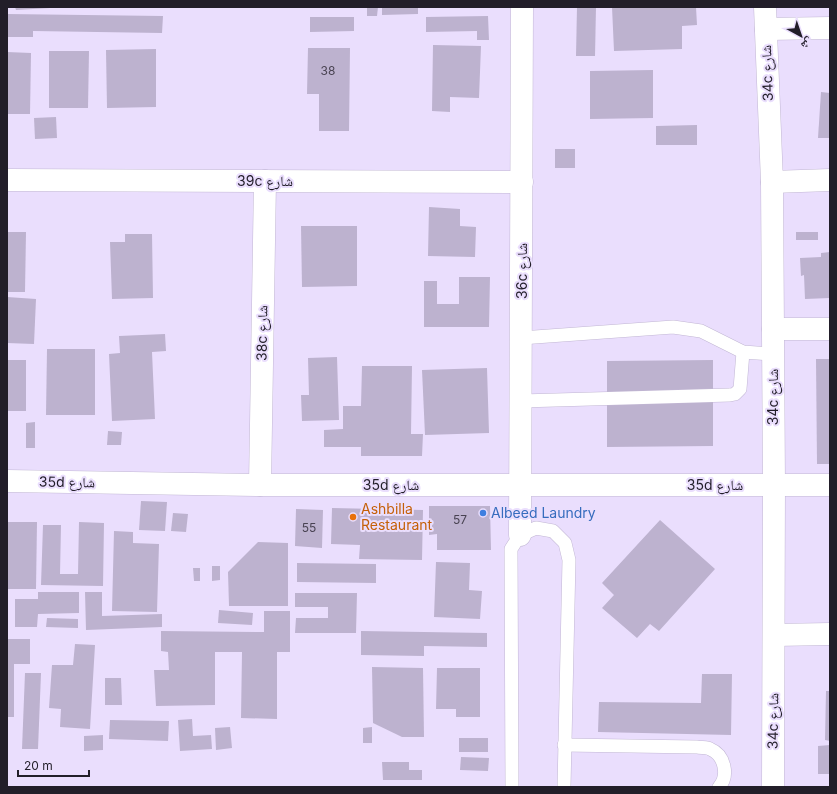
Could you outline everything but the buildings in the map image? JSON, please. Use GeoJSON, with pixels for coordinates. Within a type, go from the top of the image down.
{"type":"FeatureCollection","features":[{"type":"Feature","properties":{"kind":"street","name":"36c شارع"},"geometry":{"type":"LineString","coordinates":[[520,535],[522,7]]}},
{"type":"Feature","properties":{"kind":"street","name":"34c شارع"},"geometry":{"type":"LineString","coordinates":[[765,7],[772,182],[774,485],[773,787]]}},
{"type":"Feature","properties":{"kind":"street"},"geometry":{"type":"LineString","coordinates":[[766,29],[830,28]]}},
{"type":"Feature","properties":{"kind":"street","name":"39c شارع"},"geometry":{"type":"LineString","coordinates":[[7,180],[522,182]]}},
{"type":"Feature","properties":{"kind":"street"},"geometry":{"type":"LineString","coordinates":[[772,182],[830,180]]}},
{"type":"Feature","properties":{"kind":"street","name":"38c شارع"},"geometry":{"type":"LineString","coordinates":[[260,485],[265,181]]}},
{"type":"Feature","properties":{"kind":"street"},"geometry":{"type":"LineString","coordinates":[[773,329],[830,329]]}},
{"type":"Feature","properties":{"kind":"street","name":"35d شارع"},"geometry":{"type":"LineString","coordinates":[[7,481],[260,485],[830,485]]}},
{"type":"Feature","properties":{"kind":"street"},"geometry":{"type":"LineString","coordinates":[[774,635],[830,634]]}},
{"type":"Feature","properties":{"kind":"lane"},"geometry":{"type":"LineString","coordinates":[[521,338],[673,327],[701,331],[743,352],[773,354]]}},
{"type":"Feature","properties":{"kind":"lane"},"geometry":{"type":"LineString","coordinates":[[521,401],[735,394],[740,389],[743,352]]}},
{"type":"Feature","properties":{"kind":"lane"},"geometry":{"type":"LineString","coordinates":[[512,787],[511,549],[520,535],[536,528],[553,531],[565,543],[569,560],[564,787]]}},
{"type":"Feature","properties":{"kind":"lane"},"geometry":{"type":"LineString","coordinates":[[564,744],[698,747],[711,749],[721,758],[725,770],[722,783],[719,787]]}},
{"type":"Feature","properties":{"kind":"place","name":"Albeed Laundry"},"geometry":{"type":"Point","coordinates":[483,513]}},
{"type":"Feature","properties":{"kind":"place","name":"Ashbilla Restaurant"},"geometry":{"type":"Point","coordinates":[353,517]}}]}
